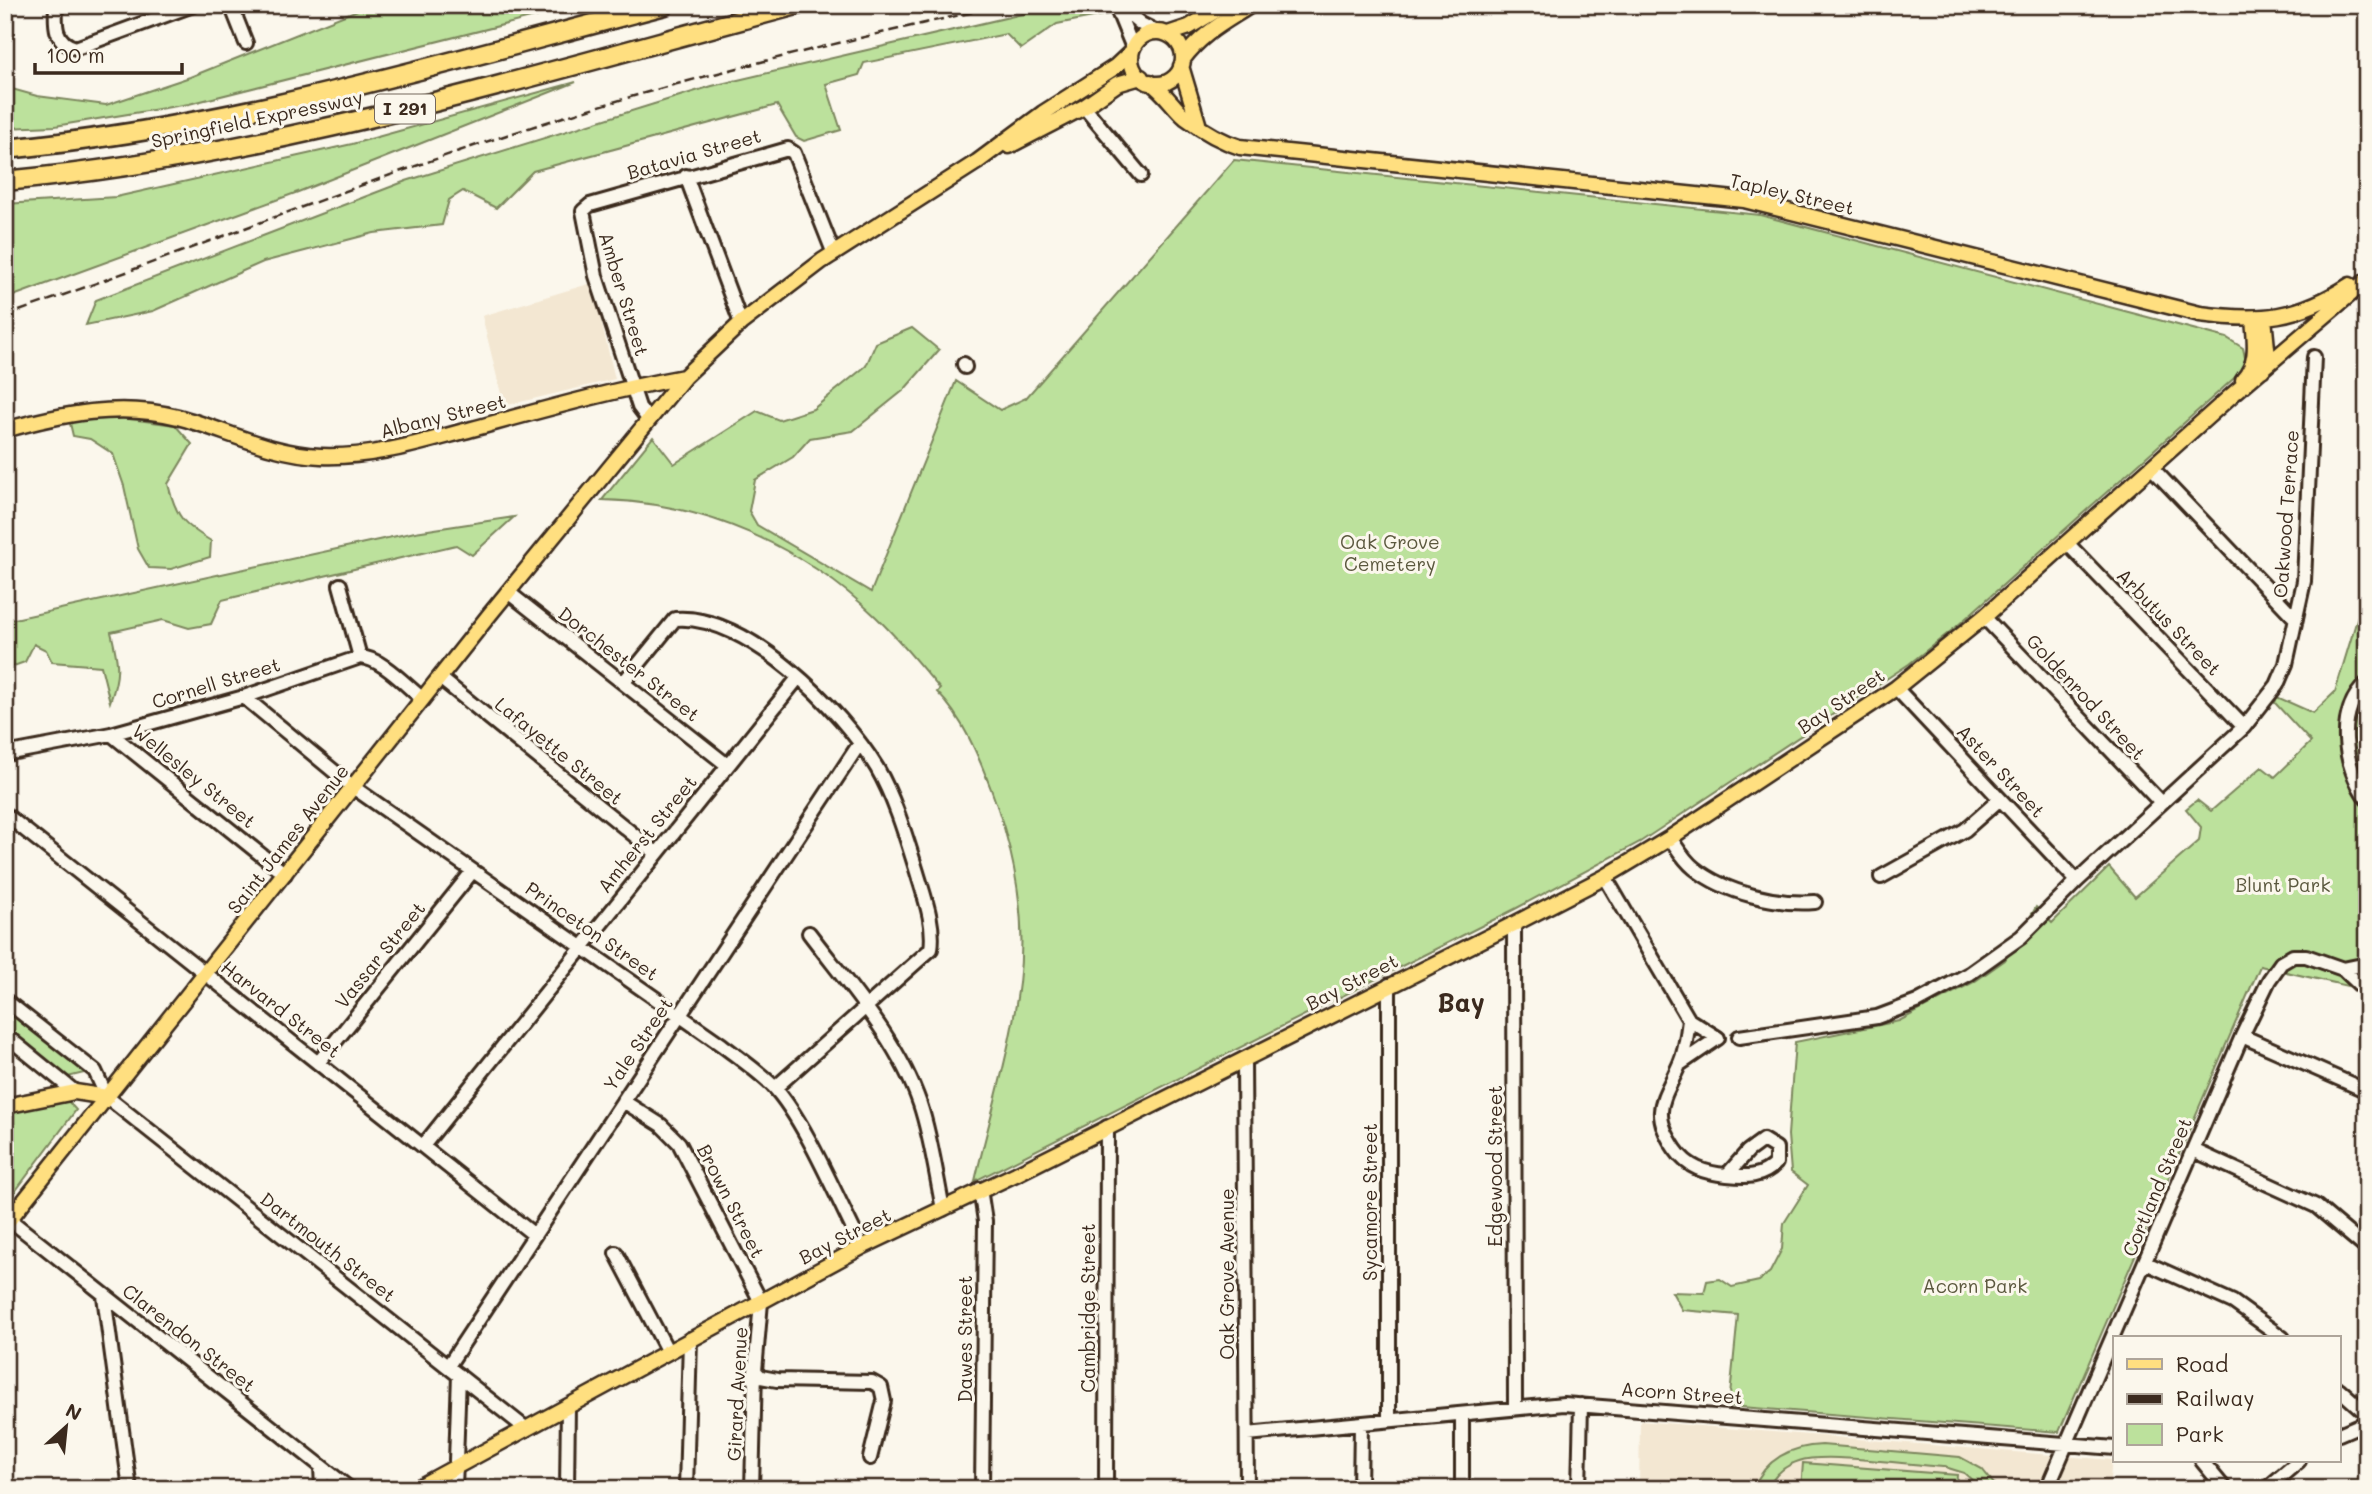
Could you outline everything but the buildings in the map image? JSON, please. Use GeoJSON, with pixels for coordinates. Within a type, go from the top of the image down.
{"type":"FeatureCollection","features":[{"type":"Feature","properties":{"kind":"highway","name":"Springfield Expressway"},"geometry":{"type":"LineString","coordinates":[[5,149],[218,120],[360,86],[665,5]]}},
{"type":"Feature","properties":{"kind":"highway","name":"Springfield Expressway"},"geometry":{"type":"LineString","coordinates":[[5,181],[155,162],[373,117],[797,5]]}},
{"type":"Feature","properties":{"kind":"main road"},"geometry":{"type":"LineString","coordinates":[[976,162],[1043,113],[1115,67],[1140,38],[1189,27],[1225,5]]}},
{"type":"Feature","properties":{"kind":"main road"},"geometry":{"type":"LineString","coordinates":[[976,162],[1084,107],[1118,85],[1145,80],[1169,80],[1195,42],[1213,27],[1251,5]]}},
{"type":"Feature","properties":{"kind":"main road"},"geometry":{"type":"LineString","coordinates":[[1163,33],[1179,44],[1198,123]]}},
{"type":"Feature","properties":{"kind":"main road"},"geometry":{"type":"LineString","coordinates":[[1133,49],[1133,65],[1145,80]]}},
{"type":"Feature","properties":{"kind":"main road","name":"Tapley Street"},"geometry":{"type":"LineString","coordinates":[[1145,80],[1187,118],[1198,123],[1215,138],[1240,147],[1744,200],[2166,307],[2258,319],[2302,310],[2367,277]]}},
{"type":"Feature","properties":{"kind":"main road","name":"Saint James Avenue"},"geometry":{"type":"LineString","coordinates":[[7,1221],[601,476],[684,377],[741,323],[834,254],[976,162]]}},
{"type":"Feature","properties":{"kind":"main road","name":"Bay Street"},"geometry":{"type":"LineString","coordinates":[[415,1489],[524,1427],[568,1406],[862,1247],[1514,924],[1605,877],[1670,838],[1896,688],[1984,617],[2367,277]]}},
{"type":"Feature","properties":{"kind":"main road"},"geometry":{"type":"LineString","coordinates":[[2258,319],[2268,358],[2261,371]]}},
{"type":"Feature","properties":{"kind":"main road","name":"Bay Street"},"geometry":{"type":"LineString","coordinates":[[2232,395],[2253,365],[2258,319]]}},
{"type":"Feature","properties":{"kind":"main road","name":"Albany Street"},"geometry":{"type":"LineString","coordinates":[[5,430],[89,411],[142,413],[175,416],[267,448],[321,456],[347,455],[419,445],[684,377]]}},
{"type":"Feature","properties":{"kind":"main road"},"geometry":{"type":"LineString","coordinates":[[5,1106],[75,1091],[107,1097]]}},
{"type":"Feature","properties":{"kind":"street"},"geometry":{"type":"LineString","coordinates":[[57,5],[56,28],[61,40],[76,47],[92,44],[193,5]]}},
{"type":"Feature","properties":{"kind":"street"},"geometry":{"type":"LineString","coordinates":[[231,5],[246,43]]}},
{"type":"Feature","properties":{"kind":"street"},"geometry":{"type":"LineString","coordinates":[[1118,5],[1141,24],[1163,33]]}},
{"type":"Feature","properties":{"kind":"street"},"geometry":{"type":"LineString","coordinates":[[1118,5],[1133,49]]}},
{"type":"Feature","properties":{"kind":"street"},"geometry":{"type":"LineString","coordinates":[[1084,107],[1141,175]]}},
{"type":"Feature","properties":{"kind":"street","name":"Batavia Street"},"geometry":{"type":"LineString","coordinates":[[583,211],[590,205],[788,149],[794,153],[834,254]]}},
{"type":"Feature","properties":{"kind":"street"},"geometry":{"type":"LineString","coordinates":[[687,176],[741,323]]}},
{"type":"Feature","properties":{"kind":"street","name":"Amber Street"},"geometry":{"type":"LineString","coordinates":[[583,211],[596,276],[639,407],[648,419]]}},
{"type":"Feature","properties":{"kind":"street","name":"Oakwood Terrace"},"geometry":{"type":"LineString","coordinates":[[1739,1037],[1877,1017],[1917,1002],[1969,974],[2021,937],[2077,881],[2244,727],[2277,685],[2304,581],[2314,357]]}},
{"type":"Feature","properties":{"kind":"street"},"geometry":{"type":"LineString","coordinates":[[2152,468],[2296,619]]}},
{"type":"Feature","properties":{"kind":"street","name":"Arbutus Street"},"geometry":{"type":"LineString","coordinates":[[2067,543],[2244,727]]}},
{"type":"Feature","properties":{"kind":"street"},"geometry":{"type":"LineString","coordinates":[[340,585],[360,657],[368,657],[382,666],[423,699]]}},
{"type":"Feature","properties":{"kind":"street","name":"Dorchester Street"},"geometry":{"type":"LineString","coordinates":[[508,592],[727,765]]}},
{"type":"Feature","properties":{"kind":"street"},"geometry":{"type":"LineString","coordinates":[[623,682],[675,619],[691,617],[723,628],[762,649],[830,707],[860,743],[877,769],[896,811],[925,898],[933,936],[931,949],[775,1088]]}},
{"type":"Feature","properties":{"kind":"street","name":"Goldenrod Street"},"geometry":{"type":"LineString","coordinates":[[1984,617],[2161,803]]}},
{"type":"Feature","properties":{"kind":"street","name":"Cornell Street"},"geometry":{"type":"LineString","coordinates":[[5,754],[111,734],[244,697],[360,657]]}},
{"type":"Feature","properties":{"kind":"street","name":"Lafayette Street"},"geometry":{"type":"LineString","coordinates":[[440,678],[655,852]]}},
{"type":"Feature","properties":{"kind":"street","name":"Amherst Street"},"geometry":{"type":"LineString","coordinates":[[423,1146],[583,947],[655,852],[798,678]]}},
{"type":"Feature","properties":{"kind":"street"},"geometry":{"type":"LineString","coordinates":[[2367,683],[2350,706],[2345,728],[2350,764],[2367,799]]}},
{"type":"Feature","properties":{"kind":"street","name":"Aster Street"},"geometry":{"type":"LineString","coordinates":[[1896,688],[2077,881]]}},
{"type":"Feature","properties":{"kind":"street","name":"Princeton Street"},"geometry":{"type":"LineString","coordinates":[[244,697],[353,787],[680,1016],[775,1088],[803,1133],[862,1247]]}},
{"type":"Feature","properties":{"kind":"street","name":"Wellesley Street"},"geometry":{"type":"LineString","coordinates":[[111,734],[285,874]]}},
{"type":"Feature","properties":{"kind":"street","name":"Yale Street"},"geometry":{"type":"LineString","coordinates":[[448,1366],[860,743]]}},
{"type":"Feature","properties":{"kind":"street"},"geometry":{"type":"LineString","coordinates":[[1881,877],[1965,830],[2000,799]]}},
{"type":"Feature","properties":{"kind":"street","name":"Harvard Street"},"geometry":{"type":"LineString","coordinates":[[5,814],[533,1234]]}},
{"type":"Feature","properties":{"kind":"street"},"geometry":{"type":"LineString","coordinates":[[1670,838],[1689,863],[1711,879],[1790,904],[1815,902]]}},
{"type":"Feature","properties":{"kind":"street","name":"Vassar Street"},"geometry":{"type":"LineString","coordinates":[[318,1063],[472,872]]}},
{"type":"Feature","properties":{"kind":"street"},"geometry":{"type":"LineString","coordinates":[[1605,877],[1689,1020],[1718,1038],[1680,1064]]}},
{"type":"Feature","properties":{"kind":"street","name":"Edgewood Street"},"geometry":{"type":"LineString","coordinates":[[1514,924],[1515,1408]]}},
{"type":"Feature","properties":{"kind":"street"},"geometry":{"type":"LineString","coordinates":[[809,933],[894,1050],[919,1103],[943,1209]]}},
{"type":"Feature","properties":{"kind":"street","name":"Cortland Street"},"geometry":{"type":"LineString","coordinates":[[2119,1336],[2146,1263],[2242,1036],[2281,963],[2293,956],[2306,956],[2343,969],[2367,992]]}},
{"type":"Feature","properties":{"kind":"street"},"geometry":{"type":"LineString","coordinates":[[2343,969],[2367,964]]}},
{"type":"Feature","properties":{"kind":"street","name":"Sycamore Street"},"geometry":{"type":"LineString","coordinates":[[1389,985],[1389,1420]]}},
{"type":"Feature","properties":{"kind":"street"},"geometry":{"type":"LineString","coordinates":[[5,1000],[95,1071],[107,1097]]}},
{"type":"Feature","properties":{"kind":"street"},"geometry":{"type":"LineString","coordinates":[[1689,1020],[1680,1064],[1661,1100],[1661,1115],[1666,1135],[1680,1156],[1696,1170],[1727,1175]]}},
{"type":"Feature","properties":{"kind":"street"},"geometry":{"type":"LineString","coordinates":[[5,1035],[75,1091]]}},
{"type":"Feature","properties":{"kind":"street"},"geometry":{"type":"LineString","coordinates":[[2242,1036],[2367,1091]]}},
{"type":"Feature","properties":{"kind":"street","name":"Oak Grove Avenue"},"geometry":{"type":"LineString","coordinates":[[1244,1059],[1247,1489]]}},
{"type":"Feature","properties":{"kind":"street","name":"Dartmouth Street"},"geometry":{"type":"LineString","coordinates":[[107,1097],[524,1427]]}},
{"type":"Feature","properties":{"kind":"street","name":"Brown Street"},"geometry":{"type":"LineString","coordinates":[[623,1101],[662,1125],[679,1143],[761,1302]]}},
{"type":"Feature","properties":{"kind":"street","name":"Cambridge Street"},"geometry":{"type":"LineString","coordinates":[[1106,1489],[1107,1127]]}},
{"type":"Feature","properties":{"kind":"street"},"geometry":{"type":"LineString","coordinates":[[2193,1150],[2316,1206],[2367,1249]]}},
{"type":"Feature","properties":{"kind":"street","name":"Dawes Street"},"geometry":{"type":"LineString","coordinates":[[980,1189],[985,1220],[982,1489]]}},
{"type":"Feature","properties":{"kind":"street","name":"Clarendon Street"},"geometry":{"type":"LineString","coordinates":[[7,1221],[350,1489]]}},
{"type":"Feature","properties":{"kind":"street"},"geometry":{"type":"LineString","coordinates":[[616,1253],[668,1352]]}},
{"type":"Feature","properties":{"kind":"street"},"geometry":{"type":"LineString","coordinates":[[2146,1263],[2233,1302],[2280,1336]]}},
{"type":"Feature","properties":{"kind":"street"},"geometry":{"type":"LineString","coordinates":[[104,1296],[130,1489]]}},
{"type":"Feature","properties":{"kind":"street","name":"Girard Avenue"},"geometry":{"type":"LineString","coordinates":[[752,1489],[755,1371],[761,1302]]}},
{"type":"Feature","properties":{"kind":"street"},"geometry":{"type":"LineString","coordinates":[[686,1489],[690,1339]]}},
{"type":"Feature","properties":{"kind":"street","name":"Cortland Street"},"geometry":{"type":"LineString","coordinates":[[2047,1489],[2066,1444],[2113,1351]]}},
{"type":"Feature","properties":{"kind":"street"},"geometry":{"type":"LineString","coordinates":[[755,1371],[761,1377],[777,1380],[872,1382],[881,1387],[884,1401],[870,1458]]}},
{"type":"Feature","properties":{"kind":"street"},"geometry":{"type":"LineString","coordinates":[[455,1489],[459,1375]]}},
{"type":"Feature","properties":{"kind":"street"},"geometry":{"type":"LineString","coordinates":[[2340,1390],[2367,1414]]}},
{"type":"Feature","properties":{"kind":"street"},"geometry":{"type":"LineString","coordinates":[[1579,1489],[1581,1405]]}},
{"type":"Feature","properties":{"kind":"street","name":"Acorn Street"},"geometry":{"type":"LineString","coordinates":[[1247,1434],[1361,1425],[1389,1420],[1462,1416],[1515,1408],[1581,1405],[2113,1448]]}},
{"type":"Feature","properties":{"kind":"street"},"geometry":{"type":"LineString","coordinates":[[567,1489],[568,1406]]}},
{"type":"Feature","properties":{"kind":"street"},"geometry":{"type":"LineString","coordinates":[[1462,1416],[1462,1489]]}},
{"type":"Feature","properties":{"kind":"street"},"geometry":{"type":"LineString","coordinates":[[2340,1434],[2367,1422]]}},
{"type":"Feature","properties":{"kind":"street"},"geometry":{"type":"LineString","coordinates":[[1360,1489],[1361,1425]]}},
{"type":"Feature","properties":{"kind":"street"},"geometry":{"type":"LineString","coordinates":[[2203,1462],[2225,1489]]}},
{"type":"Feature","properties":{"kind":"street"},"geometry":{"type":"LineString","coordinates":[[2266,1489],[2298,1462]]}},
{"type":"Feature","properties":{"kind":"street"},"geometry":{"type":"LineString","coordinates":[[321,1466],[321,1489]]}},
{"type":"Feature","properties":{"kind":"shaded area"},"geometry":{"type":"Polygon","coordinates":[[[592,283],[615,379],[504,406],[482,316],[592,283]]]}},
{"type":"Feature","properties":{"kind":"shaded area"},"geometry":{"type":"Polygon","coordinates":[[[1640,1421],[2112,1460],[2109,1489],[1639,1489],[1640,1421]]]}},
{"type":"Feature","properties":{"kind":"green space"},"geometry":{"type":"Polygon","coordinates":[[[362,5],[582,5],[189,104],[55,126],[5,128],[5,87],[37,96],[106,105],[190,77],[360,9],[362,5]]]}},
{"type":"Feature","properties":{"kind":"green space"},"geometry":{"type":"Polygon","coordinates":[[[1061,5],[1100,5],[1108,14],[1057,24],[1021,49],[1006,34],[864,63],[859,75],[826,84],[841,130],[804,141],[796,137],[777,105],[533,171],[496,208],[463,191],[449,200],[442,225],[374,233],[263,262],[153,311],[86,325],[96,300],[406,181],[712,86],[1061,5]]]}},
{"type":"Feature","properties":{"kind":"green space"},"geometry":{"type":"Polygon","coordinates":[[[576,82],[298,192],[5,299],[5,204],[116,197],[352,144],[576,82]]]}},
{"type":"Feature","properties":{"kind":"green space","name":"Oak Grove Cemetery"},"geometry":{"type":"Polygon","coordinates":[[[1234,160],[1760,215],[2227,338],[2243,348],[2246,362],[2241,372],[1956,627],[1909,664],[1640,842],[1515,909],[975,1181],[1011,1033],[1019,983],[1021,934],[1017,884],[1006,836],[991,789],[969,738],[955,713],[937,692],[940,689],[901,643],[876,617],[816,569],[783,549],[714,519],[677,509],[602,500],[653,437],[674,464],[757,411],[779,420],[813,409],[866,366],[876,343],[912,328],[939,350],[904,390],[853,431],[810,438],[793,457],[755,480],[749,511],[757,525],[871,592],[956,381],[1000,410],[1026,398],[1234,160]]]}},
{"type":"Feature","properties":{"kind":"green space"},"geometry":{"type":"Polygon","coordinates":[[[122,418],[175,425],[192,444],[168,484],[182,519],[211,541],[210,557],[171,569],[149,568],[138,549],[124,486],[113,454],[90,439],[73,436],[69,419],[122,418]]]}},
{"type":"Feature","properties":{"kind":"green space","name":"Acorn Park"},"geometry":{"type":"Polygon","coordinates":[[[2367,458],[2367,1000],[2352,987],[2260,966],[2059,1432],[1729,1406],[1738,1315],[1682,1310],[1672,1292],[1704,1293],[1707,1281],[1720,1279],[1732,1287],[1759,1281],[1770,1272],[1782,1249],[1784,1223],[1808,1185],[1791,1172],[1788,1135],[1795,1042],[1899,1021],[1974,982],[2005,960],[2036,907],[2052,923],[2109,867],[2135,897],[2199,841],[2201,827],[2186,809],[2197,800],[2211,811],[2262,767],[2275,777],[2311,742],[2275,703],[2277,697],[2313,713],[2335,692],[2360,609],[2367,458]]]}},
{"type":"Feature","properties":{"kind":"green space"},"geometry":{"type":"Polygon","coordinates":[[[514,517],[472,555],[456,545],[222,600],[211,624],[189,628],[163,620],[111,632],[117,667],[116,683],[110,702],[101,666],[52,662],[46,650],[34,644],[25,662],[5,669],[5,621],[415,532],[514,517]]]}},
{"type":"Feature","properties":{"kind":"green space"},"geometry":{"type":"Polygon","coordinates":[[[5,1006],[88,1072],[68,1077],[5,1027],[5,1006]]]}},
{"type":"Feature","properties":{"kind":"green space"},"geometry":{"type":"Polygon","coordinates":[[[67,1100],[76,1110],[5,1205],[5,1113],[67,1100]]]}},
{"type":"Feature","properties":{"kind":"green space"},"geometry":{"type":"Polygon","coordinates":[[[1822,1445],[1960,1457],[1982,1469],[1998,1489],[1982,1489],[1964,1473],[1945,1467],[1828,1458],[1799,1461],[1789,1465],[1767,1489],[1753,1489],[1764,1470],[1780,1456],[1800,1448],[1822,1445]]]}},
{"type":"Feature","properties":{"kind":"green space"},"geometry":{"type":"Polygon","coordinates":[[[1803,1463],[1957,1475],[1956,1489],[1801,1489],[1803,1463]]]}},
{"type":"Feature","properties":{"kind":"railway"},"geometry":{"type":"LineString","coordinates":[[5,316],[385,177],[574,114],[757,63],[1005,5]]}},
{"type":"Feature","properties":{"kind":"district","name":"Bay"},"geometry":{"type":"Point","coordinates":[1461,1003]}},
{"type":"Feature","properties":{"kind":"park label","name":"Blunt Park"},"geometry":{"type":"Point","coordinates":[2283,885]}}]}
